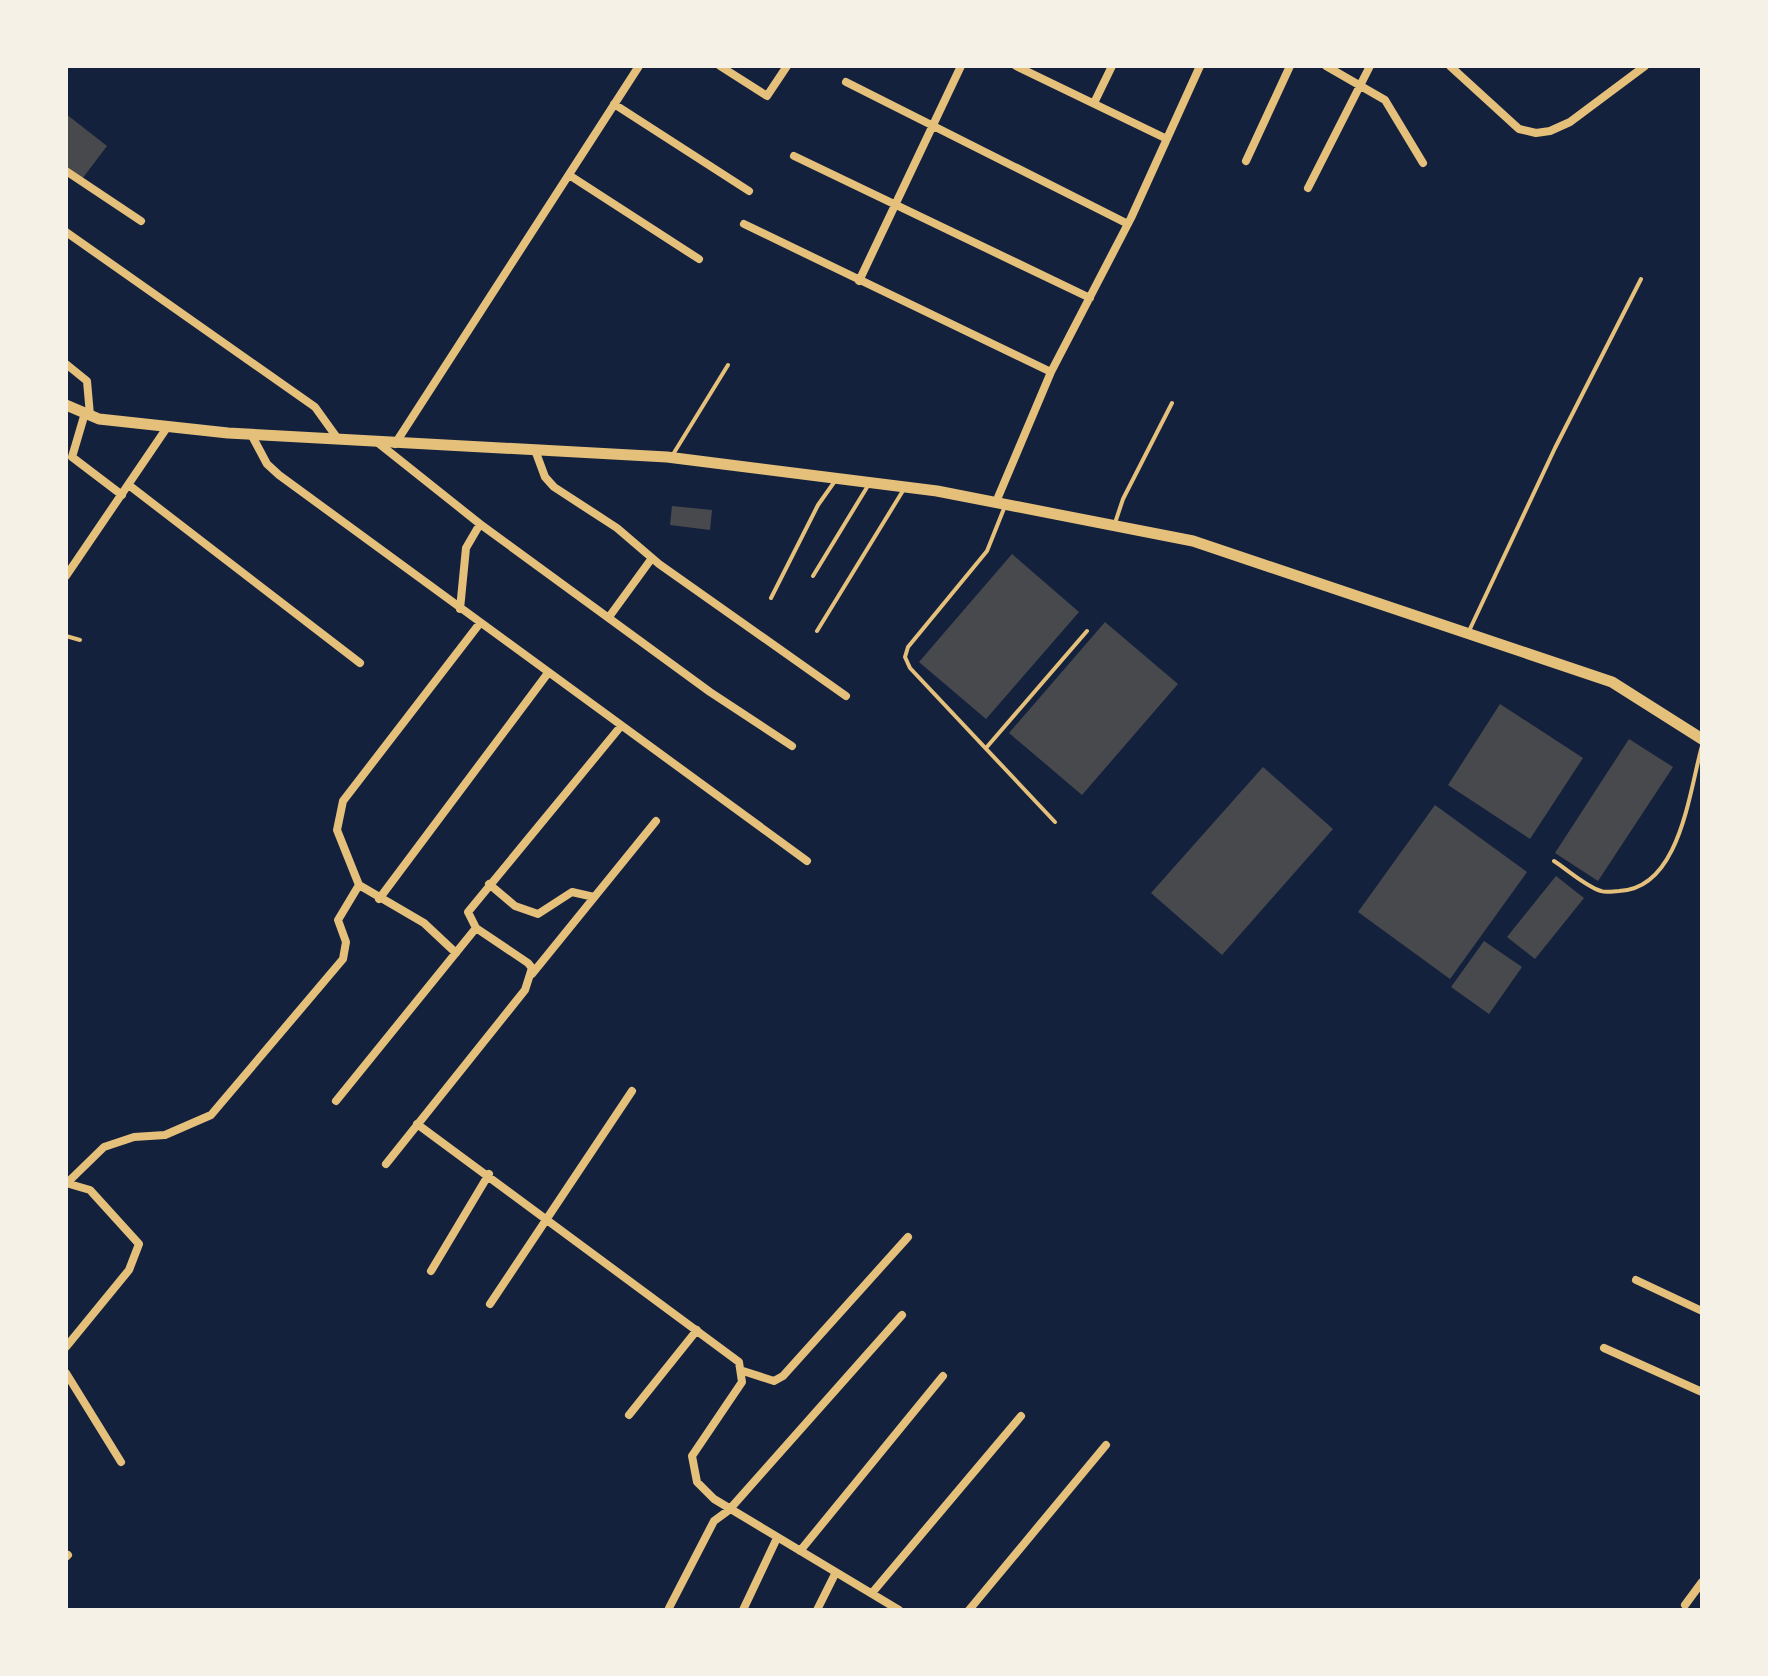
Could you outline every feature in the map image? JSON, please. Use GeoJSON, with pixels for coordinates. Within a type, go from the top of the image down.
{"type":"FeatureCollection","features":[{"type":"Feature","properties":{"kind":"main road"},"geometry":{"type":"LineString","coordinates":[[66,405],[88,414],[251,434],[671,458],[870,482],[1002,503],[1193,541],[1612,682],[1702,739]]}},
{"type":"Feature","properties":{"kind":"street"},"geometry":{"type":"LineString","coordinates":[[395,444],[639,66]]}},
{"type":"Feature","properties":{"kind":"street"},"geometry":{"type":"LineString","coordinates":[[720,66],[767,96],[787,66]]}},
{"type":"Feature","properties":{"kind":"street"},"geometry":{"type":"LineString","coordinates":[[859,281],[961,66]]}},
{"type":"Feature","properties":{"kind":"street"},"geometry":{"type":"LineString","coordinates":[[1016,66],[1029,69],[1167,139]]}},
{"type":"Feature","properties":{"kind":"street"},"geometry":{"type":"LineString","coordinates":[[1094,103],[1112,66]]}},
{"type":"Feature","properties":{"kind":"street"},"geometry":{"type":"LineString","coordinates":[[1002,503],[1051,372],[1128,224],[1200,66]]}},
{"type":"Feature","properties":{"kind":"street"},"geometry":{"type":"LineString","coordinates":[[1246,161],[1290,66]]}},
{"type":"Feature","properties":{"kind":"street"},"geometry":{"type":"LineString","coordinates":[[1326,66],[1385,100],[1423,163]]}},
{"type":"Feature","properties":{"kind":"street"},"geometry":{"type":"LineString","coordinates":[[1308,188],[1370,66]]}},
{"type":"Feature","properties":{"kind":"street"},"geometry":{"type":"LineString","coordinates":[[1450,66],[1519,129],[1536,133],[1550,131],[1570,122],[1645,66]]}},
{"type":"Feature","properties":{"kind":"street"},"geometry":{"type":"LineString","coordinates":[[846,82],[1128,224]]}},
{"type":"Feature","properties":{"kind":"street"},"geometry":{"type":"LineString","coordinates":[[614,104],[749,191]]}},
{"type":"Feature","properties":{"kind":"street"},"geometry":{"type":"LineString","coordinates":[[794,156],[1090,298]]}},
{"type":"Feature","properties":{"kind":"street"},"geometry":{"type":"LineString","coordinates":[[66,171],[141,221]]}},
{"type":"Feature","properties":{"kind":"street"},"geometry":{"type":"LineString","coordinates":[[569,175],[699,259]]}},
{"type":"Feature","properties":{"kind":"street"},"geometry":{"type":"LineString","coordinates":[[744,224],[1051,372]]}},
{"type":"Feature","properties":{"kind":"street"},"geometry":{"type":"LineString","coordinates":[[66,232],[315,407],[338,439]]}},
{"type":"Feature","properties":{"kind":"street"},"geometry":{"type":"LineString","coordinates":[[66,364],[87,381],[88,414],[72,457],[122,495]]}},
{"type":"Feature","properties":{"kind":"street"},"geometry":{"type":"LineString","coordinates":[[66,576],[168,426]]}},
{"type":"Feature","properties":{"kind":"street"},"geometry":{"type":"LineString","coordinates":[[251,434],[267,464],[279,475],[807,861]]}},
{"type":"Feature","properties":{"kind":"street"},"geometry":{"type":"LineString","coordinates":[[377,442],[480,524],[734,709],[792,746]]}},
{"type":"Feature","properties":{"kind":"street"},"geometry":{"type":"LineString","coordinates":[[535,450],[545,477],[554,487],[617,528],[652,558],[846,696]]}},
{"type":"Feature","properties":{"kind":"street"},"geometry":{"type":"LineString","coordinates":[[130,486],[360,663]]}},
{"type":"Feature","properties":{"kind":"street"},"geometry":{"type":"LineString","coordinates":[[460,609],[466,548],[480,524]]}},
{"type":"Feature","properties":{"kind":"street"},"geometry":{"type":"LineString","coordinates":[[66,556],[75,563]]}},
{"type":"Feature","properties":{"kind":"street"},"geometry":{"type":"LineString","coordinates":[[609,617],[652,558]]}},
{"type":"Feature","properties":{"kind":"street"},"geometry":{"type":"LineString","coordinates":[[456,953],[424,923],[359,885],[337,830],[339,809],[480,623]]}},
{"type":"Feature","properties":{"kind":"street"},"geometry":{"type":"LineString","coordinates":[[379,899],[548,673]]}},
{"type":"Feature","properties":{"kind":"street"},"geometry":{"type":"LineString","coordinates":[[531,975],[528,963],[476,928],[468,912],[621,726]]}},
{"type":"Feature","properties":{"kind":"street"},"geometry":{"type":"LineString","coordinates":[[386,1164],[525,990],[531,975],[656,821]]}},
{"type":"Feature","properties":{"kind":"street"},"geometry":{"type":"LineString","coordinates":[[489,884],[515,906],[538,914],[572,892],[594,897]]}},
{"type":"Feature","properties":{"kind":"street"},"geometry":{"type":"LineString","coordinates":[[66,1347],[129,1270],[139,1244],[90,1190],[67,1183],[104,1147],[134,1137],[165,1135],[211,1115],[343,959],[346,942],[338,920],[359,885]]}},
{"type":"Feature","properties":{"kind":"street"},"geometry":{"type":"LineString","coordinates":[[336,1101],[476,928]]}},
{"type":"Feature","properties":{"kind":"street"},"geometry":{"type":"LineString","coordinates":[[490,1304],[549,1220],[632,1091]]}},
{"type":"Feature","properties":{"kind":"street"},"geometry":{"type":"LineString","coordinates":[[417,1124],[489,1174],[739,1362],[743,1371],[742,1382],[692,1456],[697,1482],[729,1510],[895,1609]]}},
{"type":"Feature","properties":{"kind":"street"},"geometry":{"type":"LineString","coordinates":[[431,1271],[489,1174]]}},
{"type":"Feature","properties":{"kind":"street"},"geometry":{"type":"LineString","coordinates":[[743,1371],[774,1381],[783,1376],[908,1237]]}},
{"type":"Feature","properties":{"kind":"street"},"geometry":{"type":"LineString","coordinates":[[1636,1280],[1702,1311]]}},
{"type":"Feature","properties":{"kind":"street"},"geometry":{"type":"LineString","coordinates":[[669,1608],[714,1521],[729,1510],[902,1315]]}},
{"type":"Feature","properties":{"kind":"street"},"geometry":{"type":"LineString","coordinates":[[629,1415],[697,1330]]}},
{"type":"Feature","properties":{"kind":"street"},"geometry":{"type":"LineString","coordinates":[[1604,1348],[1702,1392]]}},
{"type":"Feature","properties":{"kind":"street"},"geometry":{"type":"LineString","coordinates":[[66,1373],[121,1462]]}},
{"type":"Feature","properties":{"kind":"street"},"geometry":{"type":"LineString","coordinates":[[800,1551],[943,1376]]}},
{"type":"Feature","properties":{"kind":"street"},"geometry":{"type":"LineString","coordinates":[[872,1593],[1021,1416]]}},
{"type":"Feature","properties":{"kind":"street"},"geometry":{"type":"LineString","coordinates":[[969,1610],[1106,1445]]}},
{"type":"Feature","properties":{"kind":"street"},"geometry":{"type":"LineString","coordinates":[[743,1610],[777,1538]]}},
{"type":"Feature","properties":{"kind":"street"},"geometry":{"type":"LineString","coordinates":[[817,1610],[836,1572]]}},
{"type":"Feature","properties":{"kind":"street"},"geometry":{"type":"LineString","coordinates":[[1685,1605],[1702,1582]]}},
{"type":"Feature","properties":{"kind":"lane"},"geometry":{"type":"LineString","coordinates":[[1467,633],[1555,448],[1641,279]]}},
{"type":"Feature","properties":{"kind":"lane"},"geometry":{"type":"LineString","coordinates":[[671,458],[728,365]]}},
{"type":"Feature","properties":{"kind":"lane"},"geometry":{"type":"LineString","coordinates":[[1114,525],[1123,499],[1172,403]]}},
{"type":"Feature","properties":{"kind":"lane"},"geometry":{"type":"LineString","coordinates":[[771,598],[818,505],[836,478]]}},
{"type":"Feature","properties":{"kind":"lane"},"geometry":{"type":"LineString","coordinates":[[813,576],[870,482]]}},
{"type":"Feature","properties":{"kind":"lane"},"geometry":{"type":"LineString","coordinates":[[817,631],[906,487]]}},
{"type":"Feature","properties":{"kind":"lane"},"geometry":{"type":"LineString","coordinates":[[1002,503],[987,551],[908,647],[905,657],[910,668],[1055,822]]}},
{"type":"Feature","properties":{"kind":"lane"},"geometry":{"type":"LineString","coordinates":[[986,748],[1087,631]]}},
{"type":"Feature","properties":{"kind":"lane"},"geometry":{"type":"LineString","coordinates":[[66,636],[80,640]]}},
{"type":"Feature","properties":{"kind":"lane"},"geometry":{"type":"LineString","coordinates":[[1554,861],[1602,892],[1630,891],[1652,881],[1665,867],[1673,850],[1702,746]]}},
{"type":"Feature","properties":{"kind":"building"},"geometry":{"type":"Polygon","coordinates":[[[66,114],[107,146],[82,179],[66,167],[66,114]]]}},
{"type":"Feature","properties":{"kind":"building"},"geometry":{"type":"Polygon","coordinates":[[[672,506],[712,510],[710,530],[670,525],[672,506]]]}},
{"type":"Feature","properties":{"kind":"building"},"geometry":{"type":"Polygon","coordinates":[[[1012,554],[1079,612],[986,719],[919,662],[1012,554]]]}},
{"type":"Feature","properties":{"kind":"building"},"geometry":{"type":"Polygon","coordinates":[[[1105,622],[1178,684],[1082,795],[1009,733],[1105,622]]]}},
{"type":"Feature","properties":{"kind":"building"},"geometry":{"type":"Polygon","coordinates":[[[1500,704],[1583,758],[1530,839],[1448,785],[1500,704]]]}},
{"type":"Feature","properties":{"kind":"building"},"geometry":{"type":"Polygon","coordinates":[[[1629,739],[1673,767],[1598,881],[1555,853],[1629,739]]]}},
{"type":"Feature","properties":{"kind":"building"},"geometry":{"type":"Polygon","coordinates":[[[1263,767],[1333,829],[1222,955],[1151,893],[1263,767]]]}},
{"type":"Feature","properties":{"kind":"building"},"geometry":{"type":"Polygon","coordinates":[[[1435,805],[1527,872],[1450,979],[1358,912],[1435,805]]]}},
{"type":"Feature","properties":{"kind":"building"},"geometry":{"type":"Polygon","coordinates":[[[1556,876],[1584,898],[1535,959],[1507,937],[1556,876]]]}},
{"type":"Feature","properties":{"kind":"building"},"geometry":{"type":"Polygon","coordinates":[[[1484,941],[1522,967],[1489,1014],[1451,987],[1484,941]]]}}]}
